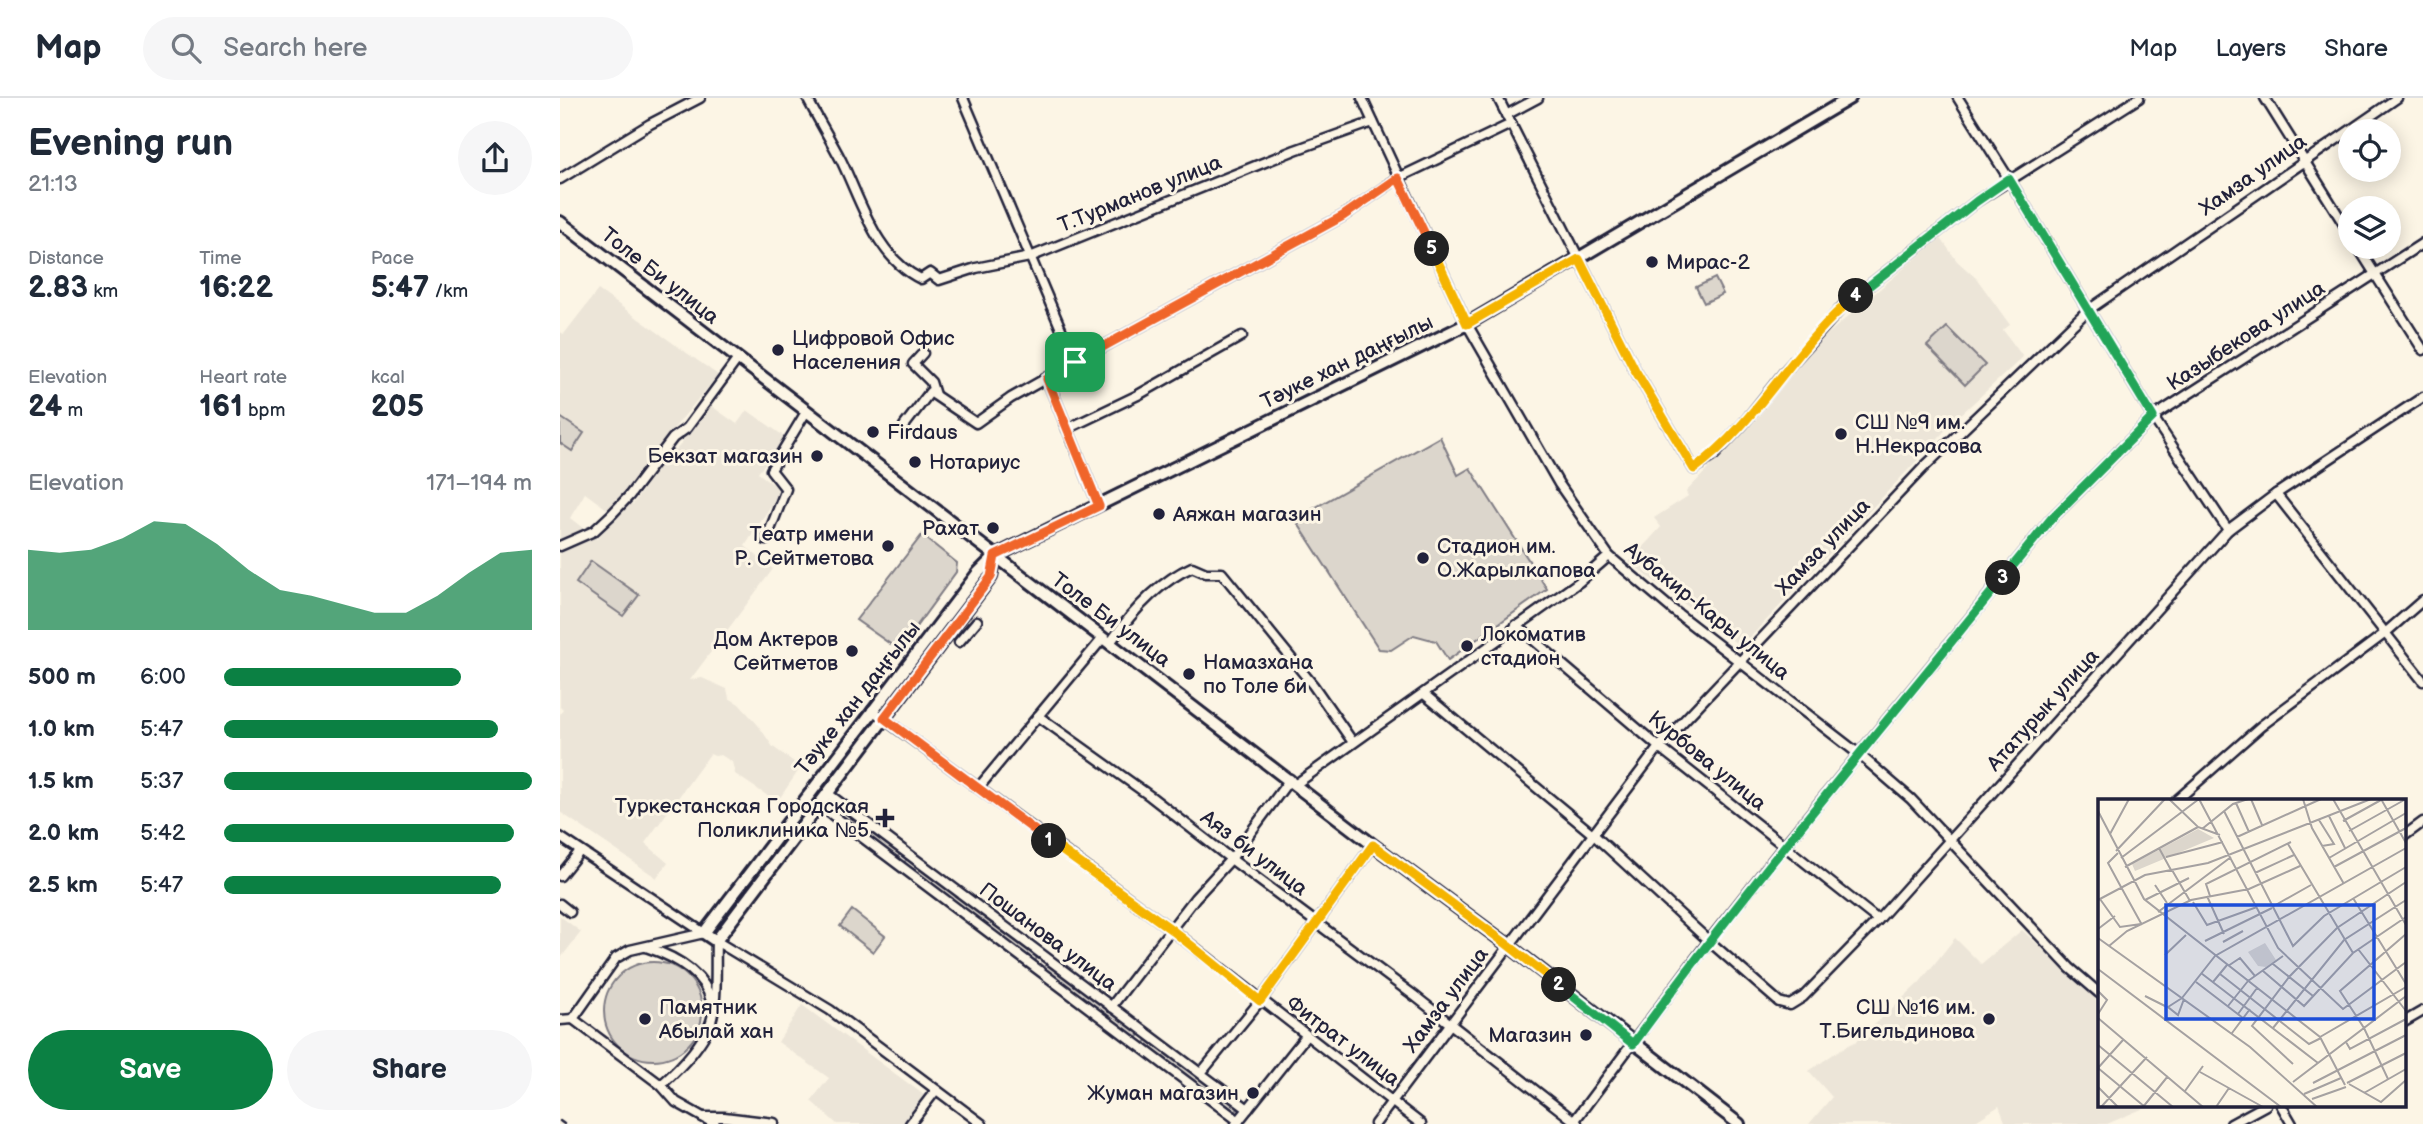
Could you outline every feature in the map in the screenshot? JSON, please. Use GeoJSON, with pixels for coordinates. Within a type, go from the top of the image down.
{"type":"FeatureCollection","features":[{"type":"Feature","properties":{"kind":"street"},"geometry":{"type":"LineString","coordinates":[[560,179],[650,124],[700,98]]}},
{"type":"Feature","properties":{"kind":"street","name":"Т.Турманов улица"},"geometry":{"type":"LineString","coordinates":[[807,98],[886,250],[906,272],[920,279],[930,273],[939,279],[975,268],[1030,257],[1294,150],[1373,122]]}},
{"type":"Feature","properties":{"kind":"street"},"geometry":{"type":"LineString","coordinates":[[964,98],[1075,362]]}},
{"type":"Feature","properties":{"kind":"street","name":"Аубакир-Кары улица"},"geometry":{"type":"LineString","coordinates":[[1362,98],[1467,324],[1559,484],[1609,556],[1673,610],[1860,755],[1910,799],[1949,841],[1975,864],[2006,902],[2070,968],[2098,992]]}},
{"type":"Feature","properties":{"kind":"street"},"geometry":{"type":"LineString","coordinates":[[1498,98],[1635,370],[1694,469],[1743,424],[1786,370],[1843,306],[1977,201],[2139,98]]}},
{"type":"Feature","properties":{"kind":"street"},"geometry":{"type":"LineString","coordinates":[[1506,115],[1538,98]]}},
{"type":"Feature","properties":{"kind":"street","name":"Тәуке хан даңғылы"},"geometry":{"type":"LineString","coordinates":[[704,933],[978,573],[995,556],[1467,324],[1850,98]]}},
{"type":"Feature","properties":{"kind":"street"},"geometry":{"type":"LineString","coordinates":[[1958,98],[2153,417],[2228,530]]}},
{"type":"Feature","properties":{"kind":"street"},"geometry":{"type":"LineString","coordinates":[[2265,98],[2338,215]]}},
{"type":"Feature","properties":{"kind":"street","name":"Хамза улица"},"geometry":{"type":"LineString","coordinates":[[1376,1124],[1508,945],[1595,836],[1659,747],[1923,468],[2087,311],[2397,98]]}},
{"type":"Feature","properties":{"kind":"street"},"geometry":{"type":"LineString","coordinates":[[904,426],[930,392],[975,423],[1011,398],[1075,362],[1343,216],[1398,178],[1511,124]]}},
{"type":"Feature","properties":{"kind":"street","name":"Толе Би улица"},"geometry":{"type":"LineString","coordinates":[[560,222],[1739,1124]]}},
{"type":"Feature","properties":{"kind":"street","name":"Казыбекова улица"},"geometry":{"type":"LineString","coordinates":[[1575,1123],[1709,941],[2051,519],[2153,417],[2423,243]]}},
{"type":"Feature","properties":{"kind":"street"},"geometry":{"type":"LineString","coordinates":[[2366,259],[2423,350]]}},
{"type":"Feature","properties":{"kind":"street"},"geometry":{"type":"LineString","coordinates":[[1067,429],[1138,396],[1242,336]]}},
{"type":"Feature","properties":{"kind":"street"},"geometry":{"type":"LineString","coordinates":[[923,354],[913,364],[931,382],[935,395]]}},
{"type":"Feature","properties":{"kind":"street"},"geometry":{"type":"LineString","coordinates":[[560,546],[594,531],[611,515],[629,496],[673,438],[687,428],[737,360]]}},
{"type":"Feature","properties":{"kind":"street"},"geometry":{"type":"LineString","coordinates":[[1047,379],[1099,506]]}},
{"type":"Feature","properties":{"kind":"street","name":"Ататурык улица"},"geometry":{"type":"LineString","coordinates":[[1709,941],[1779,1002],[1790,1005],[1803,997],[1878,920],[2228,530],[2276,494],[2423,397]]}},
{"type":"Feature","properties":{"kind":"street"},"geometry":{"type":"LineString","coordinates":[[766,540],[786,489],[771,470],[806,412]]}},
{"type":"Feature","properties":{"kind":"street"},"geometry":{"type":"LineString","coordinates":[[2276,494],[2423,681]]}},
{"type":"Feature","properties":{"kind":"street","name":"Тәуке хан даңғылы"},"geometry":{"type":"LineString","coordinates":[[716,941],[991,577],[995,556]]}},
{"type":"Feature","properties":{"kind":"street"},"geometry":{"type":"LineString","coordinates":[[1111,1007],[1195,898],[1231,859],[1293,782],[1424,694],[1579,582],[1609,556]]}},
{"type":"Feature","properties":{"kind":"street"},"geometry":{"type":"LineString","coordinates":[[979,787],[1038,716],[1144,600],[1177,573],[1192,567],[1206,573],[1222,573],[1313,685],[1352,741]]}},
{"type":"Feature","properties":{"kind":"street"},"geometry":{"type":"LineString","coordinates":[[2178,799],[2261,726],[2384,634],[2423,600]]}},
{"type":"Feature","properties":{"kind":"street"},"geometry":{"type":"LineString","coordinates":[[959,642],[976,621]]}},
{"type":"Feature","properties":{"kind":"street","name":"Курбова улица"},"geometry":{"type":"LineString","coordinates":[[1516,625],[1591,686],[1659,747],[1878,920]]}},
{"type":"Feature","properties":{"kind":"street"},"geometry":{"type":"LineString","coordinates":[[1424,694],[1595,836],[1709,941]]}},
{"type":"Feature","properties":{"kind":"street","name":"Фитрат улица"},"geometry":{"type":"LineString","coordinates":[[873,710],[1172,930],[1421,1124]]}},
{"type":"Feature","properties":{"kind":"street","name":"Аяз би улица"},"geometry":{"type":"LineString","coordinates":[[1038,716],[1318,922],[1575,1123]]}},
{"type":"Feature","properties":{"kind":"street","name":"Пошанова улица"},"geometry":{"type":"LineString","coordinates":[[827,793],[1248,1109]]}},
{"type":"Feature","properties":{"kind":"street","name":"Пошанова улица"},"geometry":{"type":"LineString","coordinates":[[818,804],[1237,1122]]}},
{"type":"Feature","properties":{"kind":"street"},"geometry":{"type":"LineString","coordinates":[[2406,835],[2423,822]]}},
{"type":"Feature","properties":{"kind":"street"},"geometry":{"type":"LineString","coordinates":[[560,837],[716,941],[830,1010],[982,1124]]}},
{"type":"Feature","properties":{"kind":"street"},"geometry":{"type":"LineString","coordinates":[[1201,1073],[1260,1001],[1373,845]]}},
{"type":"Feature","properties":{"kind":"street"},"geometry":{"type":"LineString","coordinates":[[560,876],[580,851]]}},
{"type":"Feature","properties":{"kind":"street"},"geometry":{"type":"LineString","coordinates":[[560,904],[570,912]]}},
{"type":"Feature","properties":{"kind":"street"},"geometry":{"type":"LineString","coordinates":[[573,1018],[615,958],[630,950],[704,933]]}},
{"type":"Feature","properties":{"kind":"street"},"geometry":{"type":"LineString","coordinates":[[661,1085],[690,1055],[710,1025],[716,941]]}},
{"type":"Feature","properties":{"kind":"street"},"geometry":{"type":"LineString","coordinates":[[645,946],[668,954],[699,977],[709,995],[713,1010]]}},
{"type":"Feature","properties":{"kind":"street"},"geometry":{"type":"LineString","coordinates":[[2406,1021],[2423,1011]]}},
{"type":"Feature","properties":{"kind":"street"},"geometry":{"type":"LineString","coordinates":[[560,1020],[573,1018],[661,1085],[676,1102],[715,1124]]}},
{"type":"Feature","properties":{"kind":"street"},"geometry":{"type":"LineString","coordinates":[[1237,1122],[1306,1036]]}},
{"type":"Feature","properties":{"kind":"street"},"geometry":{"type":"LineString","coordinates":[[910,1124],[936,1090]]}},
{"type":"Feature","properties":{"kind":"street"},"geometry":{"type":"LineString","coordinates":[[2231,1124],[2262,1107]]}},
{"type":"Feature","properties":{"kind":"street"},"geometry":{"type":"LineString","coordinates":[[2282,1107],[2292,1124]]}},
{"type":"Feature","properties":{"kind":"street"},"geometry":{"type":"LineString","coordinates":[[704,1117],[774,1123]]}},
{"type":"Feature","properties":{"kind":"shaded area","name":"СШ №9 им. Н.Некрасова"},"geometry":{"type":"Polygon","coordinates":[[[1940,237],[1957,261],[1977,279],[2010,325],[2003,330],[2023,357],[1958,417],[1741,647],[1629,562],[1661,527],[1654,518],[1688,496],[1686,492],[1726,450],[1807,352],[1940,237]]]}},
{"type":"Feature","properties":{"kind":"shaded area"},"geometry":{"type":"Polygon","coordinates":[[[1715,278],[1723,294],[1704,303],[1696,287],[1715,278]]]}},
{"type":"Feature","properties":{"kind":"shaded area"},"geometry":{"type":"Polygon","coordinates":[[[598,290],[718,375],[666,438],[611,512],[585,493],[570,518],[597,539],[626,504],[633,504],[672,448],[676,450],[710,405],[737,424],[747,410],[785,437],[758,473],[781,490],[745,546],[773,569],[690,680],[702,678],[727,689],[729,698],[739,704],[758,725],[773,747],[801,767],[777,802],[735,774],[732,762],[721,755],[710,754],[645,843],[668,863],[657,878],[560,812],[560,714],[563,710],[560,707],[560,332],[564,334],[598,290]]]}},
{"type":"Feature","properties":{"kind":"shaded area"},"geometry":{"type":"Polygon","coordinates":[[[1947,327],[1985,365],[1965,385],[1927,346],[1947,327]]]}},
{"type":"Feature","properties":{"kind":"shaded area"},"geometry":{"type":"Polygon","coordinates":[[[560,417],[584,433],[572,451],[560,443],[560,417]]]}},
{"type":"Feature","properties":{"kind":"shaded area","name":"Стадион им. О.Жарылкапова"},"geometry":{"type":"Polygon","coordinates":[[[1440,437],[1458,475],[1470,468],[1547,589],[1448,660],[1436,641],[1414,635],[1391,650],[1379,649],[1295,519],[1440,437]]]}},
{"type":"Feature","properties":{"kind":"shaded area"},"geometry":{"type":"Polygon","coordinates":[[[922,535],[957,563],[956,572],[899,650],[856,620],[922,535]]]}},
{"type":"Feature","properties":{"kind":"shaded area"},"geometry":{"type":"Polygon","coordinates":[[[591,561],[639,595],[623,616],[576,583],[591,561]]]}},
{"type":"Feature","properties":{"kind":"shaded area"},"geometry":{"type":"Polygon","coordinates":[[[856,819],[901,853],[896,859],[851,826],[856,819]]]}},
{"type":"Feature","properties":{"kind":"shaded area"},"geometry":{"type":"Polygon","coordinates":[[[907,858],[1037,955],[1036,960],[1032,962],[903,865],[907,858]]]}},
{"type":"Feature","properties":{"kind":"shaded area"},"geometry":{"type":"Polygon","coordinates":[[[852,910],[885,936],[873,952],[840,926],[852,910]]]}},
{"type":"Feature","properties":{"kind":"shaded area"},"geometry":{"type":"Polygon","coordinates":[[[560,916],[581,932],[560,959],[560,916]]]}},
{"type":"Feature","properties":{"kind":"shaded area","name":"СШ №16 им. Т.Бигельдинова"},"geometry":{"type":"Polygon","coordinates":[[[2022,930],[2098,1000],[2098,1107],[2146,1107],[2107,1124],[2006,1124],[1999,1106],[1971,1124],[1809,1124],[1832,1097],[1809,1071],[1857,1041],[1920,982],[1955,938],[1981,964],[2022,930]]]}},
{"type":"Feature","properties":{"kind":"shaded area"},"geometry":{"type":"Polygon","coordinates":[[[653,962],[672,965],[688,976],[699,992],[702,1011],[699,1030],[688,1046],[672,1057],[653,1060],[634,1057],[618,1046],[607,1030],[604,1011],[607,992],[618,976],[634,965],[653,962]]]}},
{"type":"Feature","properties":{"kind":"shaded area"},"geometry":{"type":"Polygon","coordinates":[[[1047,963],[1141,1033],[1136,1040],[1043,969],[1047,963]]]}},
{"type":"Feature","properties":{"kind":"shaded area"},"geometry":{"type":"Polygon","coordinates":[[[802,1005],[924,1095],[902,1124],[837,1124],[811,1101],[829,1078],[778,1042],[802,1005]]]}},
{"type":"Feature","properties":{"kind":"shaded area"},"geometry":{"type":"Polygon","coordinates":[[[1148,1039],[1239,1107],[1234,1114],[1143,1045],[1148,1039]]]}},
{"type":"Feature","properties":{"kind":"railway"},"geometry":{"type":"LineString","coordinates":[[560,1121],[564,1124]]}},
{"type":"Feature","properties":{"kind":"place","name":"Мирас-2"},"geometry":{"type":"Point","coordinates":[1652,262]}},
{"type":"Feature","properties":{"kind":"place","name":"Цифровой Офис Населения"},"geometry":{"type":"Point","coordinates":[778,350]}},
{"type":"Feature","properties":{"kind":"place","name":"Firdaus"},"geometry":{"type":"Point","coordinates":[873,432]}},
{"type":"Feature","properties":{"kind":"place","name":"СШ №9 им. Н.Некрасова"},"geometry":{"type":"Point","coordinates":[1841,434]}},
{"type":"Feature","properties":{"kind":"place","name":"Бекзат магазин"},"geometry":{"type":"Point","coordinates":[817,456]}},
{"type":"Feature","properties":{"kind":"place","name":"Нотариус"},"geometry":{"type":"Point","coordinates":[915,462]}},
{"type":"Feature","properties":{"kind":"place","name":"Аяжан магазин"},"geometry":{"type":"Point","coordinates":[1159,514]}},
{"type":"Feature","properties":{"kind":"place","name":"Рахат"},"geometry":{"type":"Point","coordinates":[993,528]}},
{"type":"Feature","properties":{"kind":"place","name":"Театр имени Р. Сейтметова"},"geometry":{"type":"Point","coordinates":[888,546]}},
{"type":"Feature","properties":{"kind":"place","name":"Стадион им. О.Жарылкапова"},"geometry":{"type":"Point","coordinates":[1423,558]}},
{"type":"Feature","properties":{"kind":"place","name":"Локоматив стадион"},"geometry":{"type":"Point","coordinates":[1467,646]}},
{"type":"Feature","properties":{"kind":"place","name":"Дом Актеров Сейтметов"},"geometry":{"type":"Point","coordinates":[852,651]}},
{"type":"Feature","properties":{"kind":"place","name":"Намазхана по Толе би"},"geometry":{"type":"Point","coordinates":[1189,674]}},
{"type":"Feature","properties":{"kind":"place","name":"Туркестанская Городская Поликлиника №5"},"geometry":{"type":"Point","coordinates":[885,818]}},
{"type":"Feature","properties":{"kind":"place","name":"Памятник Абылай хан"},"geometry":{"type":"Point","coordinates":[645,1019]}},
{"type":"Feature","properties":{"kind":"place","name":"СШ №16 им. Т.Бигельдинова"},"geometry":{"type":"Point","coordinates":[1989,1019]}},
{"type":"Feature","properties":{"kind":"place","name":"Магазин"},"geometry":{"type":"Point","coordinates":[1586,1035]}},
{"type":"Feature","properties":{"kind":"place","name":"Жуман магазин"},"geometry":{"type":"Point","coordinates":[1253,1093]}},
{"type":"Feature","properties":{"kind":"route"},"geometry":{"type":"LineString","coordinates":[[1398,178],[1467,324],[1579,259],[1635,370],[1694,469],[1743,424],[1768,396],[1786,370],[1843,306],[2009,179],[2153,417],[2051,519],[1784,846],[1633,1044],[1508,945],[1373,845],[1260,1001],[1172,930],[884,718],[991,577],[995,556],[1099,506],[1047,379],[1075,362],[1343,216],[1398,178]]}}]}
